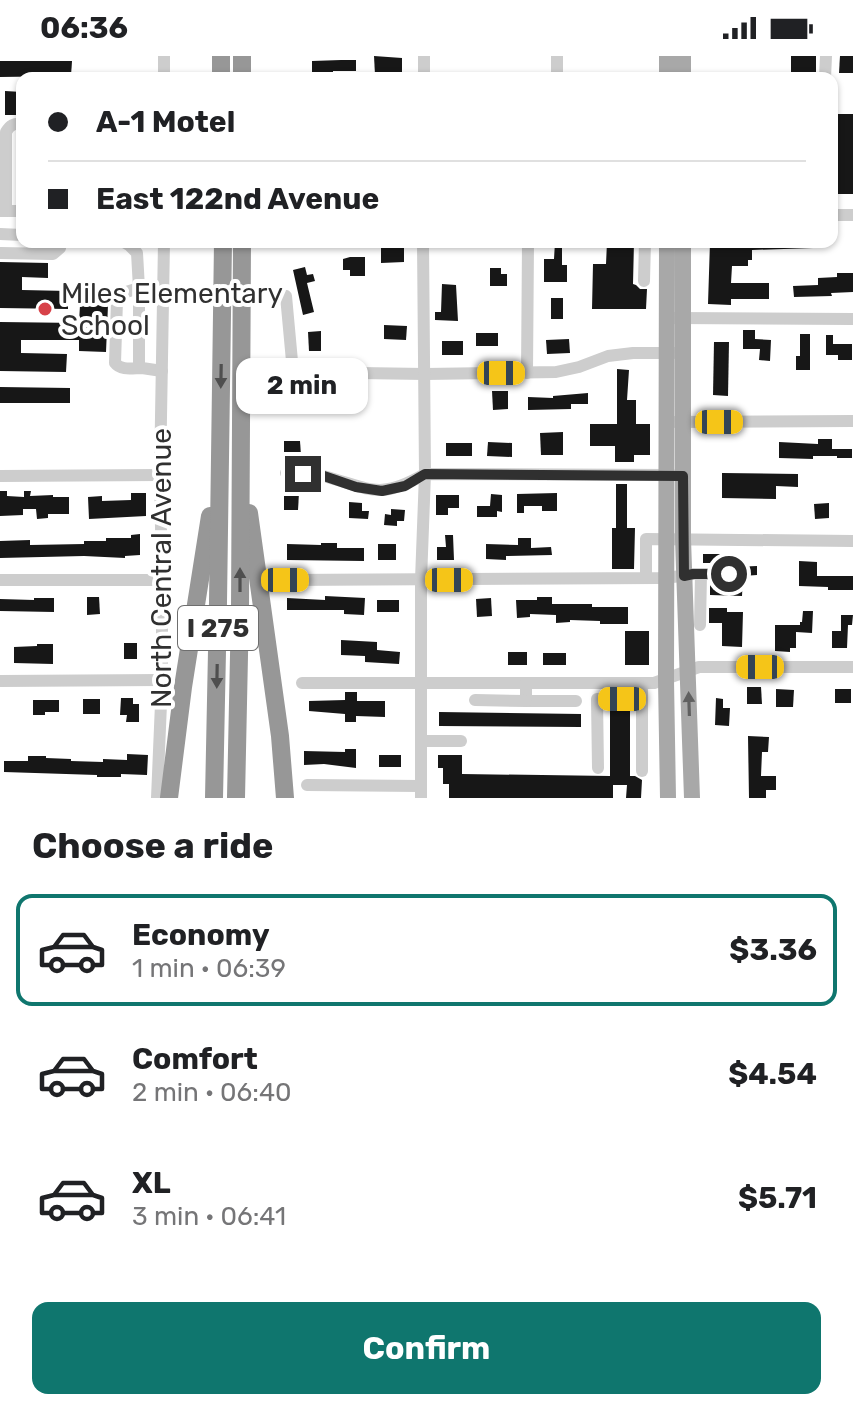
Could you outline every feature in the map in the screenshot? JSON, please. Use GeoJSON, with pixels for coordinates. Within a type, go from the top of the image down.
{"type":"FeatureCollection","features":[{"type":"Feature","properties":{"kind":"highway","name":"I 275"},"geometry":{"type":"LineString","coordinates":[[214,798],[223,248]]}},
{"type":"Feature","properties":{"kind":"highway","name":"I 275"},"geometry":{"type":"LineString","coordinates":[[236,798],[242,248]]}},
{"type":"Feature","properties":{"kind":"highway"},"geometry":{"type":"LineString","coordinates":[[169,798],[219,458]]}},
{"type":"Feature","properties":{"kind":"highway"},"geometry":{"type":"LineString","coordinates":[[241,467],[280,736],[285,798]]}},
{"type":"Feature","properties":{"kind":"main road"},"geometry":{"type":"LineString","coordinates":[[667,248],[675,318]]}},
{"type":"Feature","properties":{"kind":"main road"},"geometry":{"type":"LineString","coordinates":[[668,798],[666,578],[674,539],[675,318],[682,248]]}},
{"type":"Feature","properties":{"kind":"main road"},"geometry":{"type":"LineString","coordinates":[[674,539],[684,576],[692,798]]}},
{"type":"Feature","properties":{"kind":"street"},"geometry":{"type":"LineString","coordinates":[[3,211],[6,132],[16,124]]}},
{"type":"Feature","properties":{"kind":"street"},"geometry":{"type":"LineString","coordinates":[[0,253],[53,254],[60,248]]}},
{"type":"Feature","properties":{"kind":"street"},"geometry":{"type":"LineString","coordinates":[[132,248],[137,253],[138,353],[142,368]]}},
{"type":"Feature","properties":{"kind":"street","name":"North Central Avenue"},"geometry":{"type":"LineString","coordinates":[[157,798],[162,680],[160,475],[164,248]]}},
{"type":"Feature","properties":{"kind":"street"},"geometry":{"type":"LineString","coordinates":[[307,785],[420,792],[425,474],[423,248]]}},
{"type":"Feature","properties":{"kind":"street"},"geometry":{"type":"LineString","coordinates":[[527,373],[528,248]]}},
{"type":"Feature","properties":{"kind":"street"},"geometry":{"type":"LineString","coordinates":[[644,281],[645,248],[667,248]]}},
{"type":"Feature","properties":{"kind":"street"},"geometry":{"type":"LineString","coordinates":[[162,371],[118,367],[115,363],[117,300],[123,293],[139,288],[163,290]]}},
{"type":"Feature","properties":{"kind":"street"},"geometry":{"type":"LineString","coordinates":[[286,296],[293,372],[556,372],[608,356],[675,353]]}},
{"type":"Feature","properties":{"kind":"street"},"geometry":{"type":"LineString","coordinates":[[675,318],[853,319]]}},
{"type":"Feature","properties":{"kind":"street"},"geometry":{"type":"LineString","coordinates":[[675,422],[853,421]]}},
{"type":"Feature","properties":{"kind":"street"},"geometry":{"type":"LineString","coordinates":[[286,473],[321,475],[356,487],[382,491],[405,486],[425,474],[675,476]]}},
{"type":"Feature","properties":{"kind":"street"},"geometry":{"type":"LineString","coordinates":[[0,476],[160,475]]}},
{"type":"Feature","properties":{"kind":"street"},"geometry":{"type":"LineString","coordinates":[[646,578],[646,539],[853,541]]}},
{"type":"Feature","properties":{"kind":"street"},"geometry":{"type":"LineString","coordinates":[[700,625],[701,574]]}},
{"type":"Feature","properties":{"kind":"street"},"geometry":{"type":"LineString","coordinates":[[285,580],[666,578],[729,574]]}},
{"type":"Feature","properties":{"kind":"street"},"geometry":{"type":"LineString","coordinates":[[0,580],[162,580]]}},
{"type":"Feature","properties":{"kind":"street"},"geometry":{"type":"LineString","coordinates":[[302,683],[654,683],[699,667],[853,667]]}},
{"type":"Feature","properties":{"kind":"street"},"geometry":{"type":"LineString","coordinates":[[0,681],[162,680]]}},
{"type":"Feature","properties":{"kind":"street"},"geometry":{"type":"LineString","coordinates":[[526,683],[526,701]]}},
{"type":"Feature","properties":{"kind":"street"},"geometry":{"type":"LineString","coordinates":[[622,683],[622,699]]}},
{"type":"Feature","properties":{"kind":"street"},"geometry":{"type":"LineString","coordinates":[[642,683],[642,771]]}},
{"type":"Feature","properties":{"kind":"street"},"geometry":{"type":"LineString","coordinates":[[598,768],[597,699],[642,699]]}},
{"type":"Feature","properties":{"kind":"street"},"geometry":{"type":"LineString","coordinates":[[475,700],[576,701]]}},
{"type":"Feature","properties":{"kind":"street"},"geometry":{"type":"LineString","coordinates":[[642,736],[666,736]]}},
{"type":"Feature","properties":{"kind":"street"},"geometry":{"type":"LineString","coordinates":[[421,741],[461,741]]}},
{"type":"Feature","properties":{"kind":"building"},"geometry":{"type":"Polygon","coordinates":[[[374,56],[402,58],[402,72],[375,72],[374,56]]]}},
{"type":"Feature","properties":{"kind":"building"},"geometry":{"type":"Polygon","coordinates":[[[791,56],[816,56],[816,72],[791,72],[791,56]]]}},
{"type":"Feature","properties":{"kind":"building"},"geometry":{"type":"Polygon","coordinates":[[[840,56],[853,56],[853,73],[839,73],[840,56]]]}},
{"type":"Feature","properties":{"kind":"building"},"geometry":{"type":"Polygon","coordinates":[[[356,60],[356,71],[312,72],[312,61],[356,60]]]}},
{"type":"Feature","properties":{"kind":"building"},"geometry":{"type":"Polygon","coordinates":[[[0,61],[72,61],[71,72],[16,72],[16,77],[0,77],[0,61]]]}},
{"type":"Feature","properties":{"kind":"building"},"geometry":{"type":"Polygon","coordinates":[[[5,91],[16,92],[16,115],[5,115],[5,91]]]}},
{"type":"Feature","properties":{"kind":"building"},"geometry":{"type":"Polygon","coordinates":[[[838,114],[853,114],[853,194],[838,194],[838,114]]]}},
{"type":"Feature","properties":{"kind":"building"},"geometry":{"type":"Polygon","coordinates":[[[381,248],[404,248],[404,262],[381,263],[381,248]]]}},
{"type":"Feature","properties":{"kind":"building"},"geometry":{"type":"Polygon","coordinates":[[[555,248],[562,248],[562,265],[567,265],[567,282],[544,282],[544,259],[554,259],[555,248]]]}},
{"type":"Feature","properties":{"kind":"building"},"geometry":{"type":"Polygon","coordinates":[[[607,248],[634,248],[633,284],[647,289],[646,309],[592,309],[593,264],[606,264],[607,248]]]}},
{"type":"Feature","properties":{"kind":"building"},"geometry":{"type":"Polygon","coordinates":[[[710,248],[813,248],[752,250],[752,260],[748,260],[748,266],[732,266],[731,283],[769,283],[769,299],[731,299],[731,305],[708,304],[710,248]]]}},
{"type":"Feature","properties":{"kind":"building"},"geometry":{"type":"Polygon","coordinates":[[[365,257],[365,276],[350,276],[350,270],[343,270],[343,259],[365,257]]]}},
{"type":"Feature","properties":{"kind":"building"},"geometry":{"type":"Polygon","coordinates":[[[0,262],[48,263],[48,278],[22,277],[22,290],[68,291],[68,309],[0,308],[0,262]]]}},
{"type":"Feature","properties":{"kind":"building"},"geometry":{"type":"Polygon","coordinates":[[[305,267],[307,275],[313,274],[315,281],[307,283],[314,312],[303,315],[293,270],[305,267]]]}},
{"type":"Feature","properties":{"kind":"building"},"geometry":{"type":"Polygon","coordinates":[[[490,268],[501,268],[501,274],[507,274],[507,286],[490,286],[490,268]]]}},
{"type":"Feature","properties":{"kind":"building"},"geometry":{"type":"Polygon","coordinates":[[[837,273],[853,273],[853,292],[794,297],[793,286],[818,285],[818,278],[837,277],[837,273]]]}},
{"type":"Feature","properties":{"kind":"building"},"geometry":{"type":"Polygon","coordinates":[[[442,284],[456,285],[458,321],[435,320],[435,312],[441,312],[442,284]]]}},
{"type":"Feature","properties":{"kind":"building"},"geometry":{"type":"Polygon","coordinates":[[[551,298],[563,298],[563,319],[551,319],[551,298]]]}},
{"type":"Feature","properties":{"kind":"building"},"geometry":{"type":"Polygon","coordinates":[[[80,305],[108,305],[106,352],[79,351],[79,340],[21,340],[21,353],[67,354],[66,372],[0,371],[0,322],[79,323],[80,305]]]}},
{"type":"Feature","properties":{"kind":"building"},"geometry":{"type":"Polygon","coordinates":[[[384,325],[407,326],[406,340],[384,339],[384,325]]]}},
{"type":"Feature","properties":{"kind":"building"},"geometry":{"type":"Polygon","coordinates":[[[743,330],[755,330],[755,339],[771,340],[770,361],[759,360],[760,349],[743,349],[743,330]]]}},
{"type":"Feature","properties":{"kind":"building"},"geometry":{"type":"Polygon","coordinates":[[[321,331],[321,351],[309,351],[308,332],[321,331]]]}},
{"type":"Feature","properties":{"kind":"building"},"geometry":{"type":"Polygon","coordinates":[[[476,333],[498,333],[498,346],[476,346],[476,333]]]}},
{"type":"Feature","properties":{"kind":"building"},"geometry":{"type":"Polygon","coordinates":[[[800,334],[810,334],[810,370],[796,370],[796,356],[800,356],[800,334]]]}},
{"type":"Feature","properties":{"kind":"building"},"geometry":{"type":"Polygon","coordinates":[[[826,335],[833,335],[833,344],[852,344],[852,360],[838,360],[838,355],[826,355],[826,335]]]}},
{"type":"Feature","properties":{"kind":"building"},"geometry":{"type":"Polygon","coordinates":[[[569,339],[570,353],[547,354],[546,340],[569,339]]]}},
{"type":"Feature","properties":{"kind":"building"},"geometry":{"type":"Polygon","coordinates":[[[442,341],[463,341],[463,355],[442,355],[442,341]]]}},
{"type":"Feature","properties":{"kind":"building"},"geometry":{"type":"Polygon","coordinates":[[[714,342],[729,342],[728,396],[713,395],[714,342]]]}},
{"type":"Feature","properties":{"kind":"building"},"geometry":{"type":"Polygon","coordinates":[[[617,369],[629,370],[627,400],[636,400],[636,424],[650,424],[650,455],[634,455],[634,462],[615,462],[615,446],[590,446],[590,424],[617,424],[617,369]]]}},
{"type":"Feature","properties":{"kind":"building"},"geometry":{"type":"Polygon","coordinates":[[[0,387],[70,388],[70,403],[0,403],[0,387]]]}},
{"type":"Feature","properties":{"kind":"building"},"geometry":{"type":"Polygon","coordinates":[[[492,391],[508,391],[508,409],[493,410],[492,391]]]}},
{"type":"Feature","properties":{"kind":"building"},"geometry":{"type":"Polygon","coordinates":[[[588,393],[588,404],[571,404],[571,409],[528,410],[528,397],[553,398],[588,393]]]}},
{"type":"Feature","properties":{"kind":"building"},"geometry":{"type":"Polygon","coordinates":[[[563,432],[563,455],[541,455],[540,433],[563,432]]]}},
{"type":"Feature","properties":{"kind":"building"},"geometry":{"type":"Polygon","coordinates":[[[818,439],[832,439],[832,449],[852,449],[852,458],[779,458],[779,442],[818,444],[818,439]]]}},
{"type":"Feature","properties":{"kind":"building"},"geometry":{"type":"Polygon","coordinates":[[[284,441],[300,441],[301,455],[284,455],[284,441]]]}},
{"type":"Feature","properties":{"kind":"building"},"geometry":{"type":"Polygon","coordinates":[[[488,442],[512,443],[512,457],[487,456],[488,442]]]}},
{"type":"Feature","properties":{"kind":"building"},"geometry":{"type":"Polygon","coordinates":[[[446,443],[472,443],[472,456],[446,456],[446,443]]]}},
{"type":"Feature","properties":{"kind":"building"},"geometry":{"type":"Polygon","coordinates":[[[722,473],[798,474],[798,487],[776,486],[776,499],[722,498],[722,473]]]}},
{"type":"Feature","properties":{"kind":"building"},"geometry":{"type":"Polygon","coordinates":[[[616,484],[627,484],[627,528],[635,528],[634,569],[612,569],[616,484]]]}},
{"type":"Feature","properties":{"kind":"building"},"geometry":{"type":"Polygon","coordinates":[[[0,491],[7,491],[7,496],[24,497],[24,491],[31,491],[30,496],[69,497],[69,514],[48,514],[48,518],[37,519],[36,509],[23,509],[23,515],[0,516],[0,491]]]}},
{"type":"Feature","properties":{"kind":"building"},"geometry":{"type":"Polygon","coordinates":[[[131,493],[146,493],[146,516],[89,519],[88,497],[102,496],[102,501],[131,500],[131,493]]]}},
{"type":"Feature","properties":{"kind":"building"},"geometry":{"type":"Polygon","coordinates":[[[284,493],[299,493],[298,510],[284,510],[284,493]]]}},
{"type":"Feature","properties":{"kind":"building"},"geometry":{"type":"Polygon","coordinates":[[[557,493],[557,511],[542,511],[542,506],[524,506],[524,513],[517,513],[517,494],[557,493]]]}},
{"type":"Feature","properties":{"kind":"building"},"geometry":{"type":"Polygon","coordinates":[[[491,494],[502,495],[502,512],[497,511],[497,517],[477,517],[477,506],[490,506],[491,494]]]}},
{"type":"Feature","properties":{"kind":"building"},"geometry":{"type":"Polygon","coordinates":[[[436,495],[459,495],[459,508],[448,508],[448,515],[436,515],[436,495]]]}},
{"type":"Feature","properties":{"kind":"building"},"geometry":{"type":"Polygon","coordinates":[[[349,502],[362,503],[362,511],[369,511],[368,519],[349,518],[349,502]]]}},
{"type":"Feature","properties":{"kind":"building"},"geometry":{"type":"Polygon","coordinates":[[[829,503],[829,518],[815,519],[814,504],[829,503]]]}},
{"type":"Feature","properties":{"kind":"building"},"geometry":{"type":"Polygon","coordinates":[[[391,509],[405,510],[404,521],[397,521],[397,526],[384,525],[385,514],[391,515],[391,509]]]}},
{"type":"Feature","properties":{"kind":"building"},"geometry":{"type":"Polygon","coordinates":[[[140,534],[140,555],[125,558],[0,558],[0,541],[30,540],[30,545],[84,544],[84,541],[131,538],[131,535],[140,534]]]}},
{"type":"Feature","properties":{"kind":"building"},"geometry":{"type":"Polygon","coordinates":[[[445,535],[453,535],[454,560],[437,560],[437,547],[446,547],[445,535]]]}},
{"type":"Feature","properties":{"kind":"building"},"geometry":{"type":"Polygon","coordinates":[[[518,538],[531,538],[531,548],[551,547],[552,555],[486,559],[486,544],[518,545],[518,538]]]}},
{"type":"Feature","properties":{"kind":"building"},"geometry":{"type":"Polygon","coordinates":[[[337,543],[337,548],[364,548],[364,561],[287,560],[287,544],[337,543]]]}},
{"type":"Feature","properties":{"kind":"building"},"geometry":{"type":"Polygon","coordinates":[[[378,544],[396,544],[396,560],[378,560],[378,544]]]}},
{"type":"Feature","properties":{"kind":"building"},"geometry":{"type":"Polygon","coordinates":[[[703,554],[732,554],[732,563],[703,563],[703,554]]]}},
{"type":"Feature","properties":{"kind":"building"},"geometry":{"type":"Polygon","coordinates":[[[799,561],[817,562],[817,576],[853,576],[853,590],[799,586],[799,561]]]}},
{"type":"Feature","properties":{"kind":"building"},"geometry":{"type":"Polygon","coordinates":[[[757,566],[757,575],[743,576],[742,596],[710,595],[710,584],[733,585],[738,575],[734,567],[757,566]]]}},
{"type":"Feature","properties":{"kind":"building"},"geometry":{"type":"Polygon","coordinates":[[[325,596],[365,598],[364,615],[344,614],[344,610],[287,610],[287,598],[325,600],[325,596]]]}},
{"type":"Feature","properties":{"kind":"building"},"geometry":{"type":"Polygon","coordinates":[[[87,597],[99,597],[100,614],[87,615],[87,597]]]}},
{"type":"Feature","properties":{"kind":"building"},"geometry":{"type":"Polygon","coordinates":[[[537,597],[552,597],[552,604],[628,607],[628,624],[570,620],[556,623],[556,615],[530,614],[530,617],[517,618],[516,600],[537,600],[537,597]]]}},
{"type":"Feature","properties":{"kind":"building"},"geometry":{"type":"Polygon","coordinates":[[[54,598],[54,612],[0,611],[0,599],[54,598]]]}},
{"type":"Feature","properties":{"kind":"building"},"geometry":{"type":"Polygon","coordinates":[[[491,598],[492,616],[477,617],[476,599],[491,598]]]}},
{"type":"Feature","properties":{"kind":"building"},"geometry":{"type":"Polygon","coordinates":[[[377,600],[399,600],[399,612],[377,612],[377,600]]]}},
{"type":"Feature","properties":{"kind":"building"},"geometry":{"type":"Polygon","coordinates":[[[709,608],[743,612],[742,647],[722,646],[722,623],[709,623],[709,608]]]}},
{"type":"Feature","properties":{"kind":"building"},"geometry":{"type":"Polygon","coordinates":[[[803,611],[813,611],[812,633],[796,632],[796,648],[790,648],[790,652],[775,651],[775,625],[800,625],[803,611]]]}},
{"type":"Feature","properties":{"kind":"building"},"geometry":{"type":"Polygon","coordinates":[[[841,615],[853,615],[852,625],[848,625],[847,648],[832,648],[832,631],[841,631],[841,615]]]}},
{"type":"Feature","properties":{"kind":"building"},"geometry":{"type":"Polygon","coordinates":[[[625,631],[649,631],[649,665],[625,665],[625,631]]]}},
{"type":"Feature","properties":{"kind":"building"},"geometry":{"type":"Polygon","coordinates":[[[341,640],[377,642],[377,650],[400,652],[399,664],[365,662],[365,656],[341,655],[341,640]]]}},
{"type":"Feature","properties":{"kind":"building"},"geometry":{"type":"Polygon","coordinates":[[[124,643],[137,643],[137,659],[124,659],[124,643]]]}},
{"type":"Feature","properties":{"kind":"building"},"geometry":{"type":"Polygon","coordinates":[[[53,644],[53,664],[14,663],[14,647],[53,644]]]}},
{"type":"Feature","properties":{"kind":"building"},"geometry":{"type":"Polygon","coordinates":[[[508,652],[527,652],[527,665],[508,665],[508,652]]]}},
{"type":"Feature","properties":{"kind":"building"},"geometry":{"type":"Polygon","coordinates":[[[543,653],[566,653],[566,665],[543,665],[543,653]]]}},
{"type":"Feature","properties":{"kind":"building"},"geometry":{"type":"Polygon","coordinates":[[[747,687],[761,687],[762,704],[747,704],[747,687]]]}},
{"type":"Feature","properties":{"kind":"building"},"geometry":{"type":"Polygon","coordinates":[[[776,689],[794,690],[793,707],[776,707],[776,689]]]}},
{"type":"Feature","properties":{"kind":"building"},"geometry":{"type":"Polygon","coordinates":[[[835,689],[851,689],[851,703],[835,703],[835,689]]]}},
{"type":"Feature","properties":{"kind":"building"},"geometry":{"type":"Polygon","coordinates":[[[345,692],[357,692],[357,701],[385,701],[385,717],[356,716],[356,722],[345,722],[345,714],[309,711],[309,701],[345,700],[345,692]]]}},
{"type":"Feature","properties":{"kind":"building"},"geometry":{"type":"Polygon","coordinates":[[[121,698],[133,698],[133,704],[139,704],[139,722],[126,722],[127,715],[120,715],[121,698]]]}},
{"type":"Feature","properties":{"kind":"building"},"geometry":{"type":"Polygon","coordinates":[[[716,698],[723,699],[723,708],[730,708],[729,726],[715,725],[716,698]]]}},
{"type":"Feature","properties":{"kind":"building"},"geometry":{"type":"Polygon","coordinates":[[[83,699],[100,699],[100,714],[83,714],[83,699]]]}},
{"type":"Feature","properties":{"kind":"building"},"geometry":{"type":"Polygon","coordinates":[[[33,700],[59,700],[59,712],[33,715],[33,700]]]}},
{"type":"Feature","properties":{"kind":"building"},"geometry":{"type":"Polygon","coordinates":[[[610,708],[630,708],[630,776],[642,780],[641,798],[626,798],[627,785],[613,785],[613,798],[449,798],[449,784],[443,784],[443,768],[438,768],[438,755],[462,755],[462,774],[610,776],[610,708]]]}},
{"type":"Feature","properties":{"kind":"building"},"geometry":{"type":"Polygon","coordinates":[[[439,712],[581,714],[581,727],[439,726],[439,712]]]}},
{"type":"Feature","properties":{"kind":"building"},"geometry":{"type":"Polygon","coordinates":[[[748,736],[769,737],[768,752],[762,752],[761,776],[776,776],[776,790],[766,790],[766,798],[749,798],[748,736]]]}},
{"type":"Feature","properties":{"kind":"building"},"geometry":{"type":"Polygon","coordinates":[[[345,749],[356,749],[356,768],[304,765],[304,751],[345,752],[345,749]]]}},
{"type":"Feature","properties":{"kind":"building"},"geometry":{"type":"Polygon","coordinates":[[[127,754],[148,755],[147,775],[97,777],[4,772],[4,761],[28,761],[28,756],[103,762],[103,759],[127,760],[127,754]]]}},
{"type":"Feature","properties":{"kind":"building"},"geometry":{"type":"Polygon","coordinates":[[[379,755],[401,755],[401,767],[379,767],[379,755]]]}},
{"type":"Feature","properties":{"kind":"place","name":"Miles Elementary School"},"geometry":{"type":"Point","coordinates":[45,309]}},
{"type":"Feature","properties":{"kind":"route"},"geometry":{"type":"LineString","coordinates":[[303,474],[321,475],[356,487],[382,491],[405,486],[425,474],[683,476],[684,576],[729,574]]}}]}
